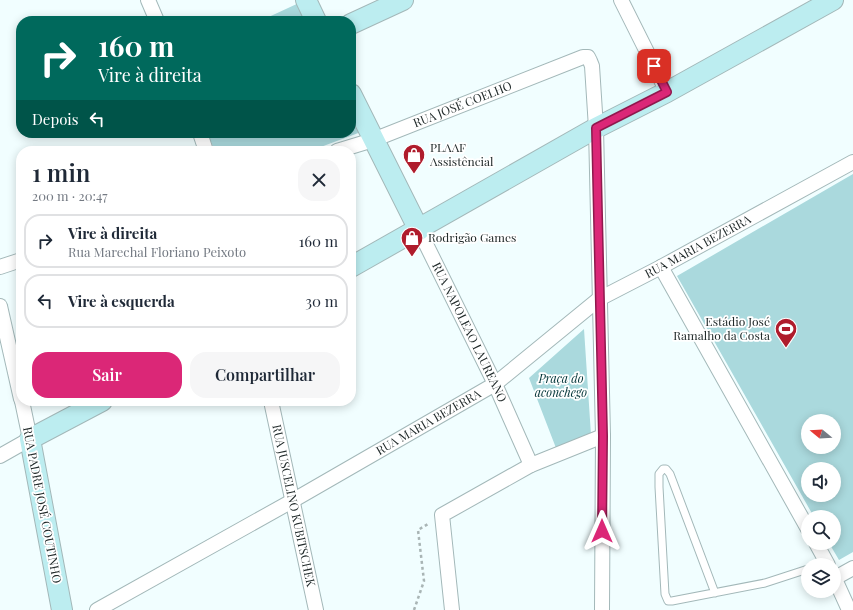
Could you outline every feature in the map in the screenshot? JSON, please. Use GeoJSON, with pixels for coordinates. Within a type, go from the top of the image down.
{"type":"FeatureCollection","features":[{"type":"Feature","properties":{"kind":"street"},"geometry":{"type":"LineString","coordinates":[[148,0],[155,16]]}},
{"type":"Feature","properties":{"kind":"street"},"geometry":{"type":"LineString","coordinates":[[306,0],[314,16]]}},
{"type":"Feature","properties":{"kind":"street"},"geometry":{"type":"LineString","coordinates":[[356,22],[402,0]]}},
{"type":"Feature","properties":{"kind":"street"},"geometry":{"type":"LineString","coordinates":[[621,0],[667,92]]}},
{"type":"Feature","properties":{"kind":"street"},"geometry":{"type":"LineString","coordinates":[[356,264],[419,230],[596,128],[667,92],[833,0]]}},
{"type":"Feature","properties":{"kind":"street","name":"RUA JOSÉ COELHO"},"geometry":{"type":"LineString","coordinates":[[354,146],[374,140],[583,57],[588,57],[592,66],[596,128]]}},
{"type":"Feature","properties":{"kind":"street","name":"RUA NAPOLEAO LAUREANO"},"geometry":{"type":"LineString","coordinates":[[356,104],[495,384],[532,465]]}},
{"type":"Feature","properties":{"kind":"street"},"geometry":{"type":"LineString","coordinates":[[596,128],[603,436],[602,610]]}},
{"type":"Feature","properties":{"kind":"street","name":"RUA MARIA BEZERRA"},"geometry":{"type":"LineString","coordinates":[[97,610],[292,501],[495,384],[599,299],[853,162]]}},
{"type":"Feature","properties":{"kind":"street"},"geometry":{"type":"LineString","coordinates":[[0,267],[16,262]]}},
{"type":"Feature","properties":{"kind":"street"},"geometry":{"type":"LineString","coordinates":[[661,266],[801,516]]}},
{"type":"Feature","properties":{"kind":"street","name":"RUA PADRE JOSÉ COUTINHO"},"geometry":{"type":"LineString","coordinates":[[0,306],[16,378]]}},
{"type":"Feature","properties":{"kind":"street","name":"RUA PADRE JOSÉ COUTINHO"},"geometry":{"type":"LineString","coordinates":[[22,406],[62,610]]}},
{"type":"Feature","properties":{"kind":"street"},"geometry":{"type":"LineString","coordinates":[[0,456],[93,406]]}},
{"type":"Feature","properties":{"kind":"street","name":"RUA JUSCELINO KUBITSCHEK"},"geometry":{"type":"LineString","coordinates":[[272,406],[316,610]]}},
{"type":"Feature","properties":{"kind":"street"},"geometry":{"type":"LineString","coordinates":[[452,610],[442,515],[532,465],[603,436]]}},
{"type":"Feature","properties":{"kind":"street"},"geometry":{"type":"LineString","coordinates":[[841,574],[853,568]]}},
{"type":"Feature","properties":{"kind":"street"},"geometry":{"type":"LineString","coordinates":[[841,594],[848,610]]}},
{"type":"Feature","properties":{"kind":"lane"},"geometry":{"type":"LineString","coordinates":[[715,593],[670,474],[666,469],[663,469],[659,474],[659,487],[665,594],[668,601],[672,601],[715,593],[765,583],[801,571]]}},
{"type":"Feature","properties":{"kind":"path"},"geometry":{"type":"LineString","coordinates":[[414,610],[424,581],[418,530],[442,515]]}},
{"type":"Feature","properties":{"kind":"green space"},"geometry":{"type":"Polygon","coordinates":[[[301,2],[308,16],[271,16],[301,2]]]}},
{"type":"Feature","properties":{"kind":"green space"},"geometry":{"type":"Polygon","coordinates":[[[356,122],[361,132],[356,134],[356,122]]]}},
{"type":"Feature","properties":{"kind":"green space"},"geometry":{"type":"Polygon","coordinates":[[[209,138],[345,138],[323,146],[213,146],[209,138]]]}},
{"type":"Feature","properties":{"kind":"green space","name":"Estádio José Ramalho da Costa"},"geometry":{"type":"Polygon","coordinates":[[[853,174],[853,552],[841,559],[838,558],[833,550],[841,550],[841,510],[810,510],[805,502],[841,502],[841,462],[801,462],[801,494],[677,276],[853,174]]]}},
{"type":"Feature","properties":{"kind":"green space","name":"Praça do aconchego"},"geometry":{"type":"Polygon","coordinates":[[[584,329],[591,435],[556,448],[529,378],[584,329]]]}},
{"type":"Feature","properties":{"kind":"place","name":"PLAAF Assistêncial"},"geometry":{"type":"Point","coordinates":[414,174]}},
{"type":"Feature","properties":{"kind":"place","name":"Rodrigão Games"},"geometry":{"type":"Point","coordinates":[412,258]}},
{"type":"Feature","properties":{"kind":"place","name":"Estádio José Ramalho da Costa"},"geometry":{"type":"Point","coordinates":[786,348]}},
{"type":"Feature","properties":{"kind":"route"},"geometry":{"type":"LineString","coordinates":[[602,531],[603,436],[596,128],[667,92],[654,66]]}}]}
